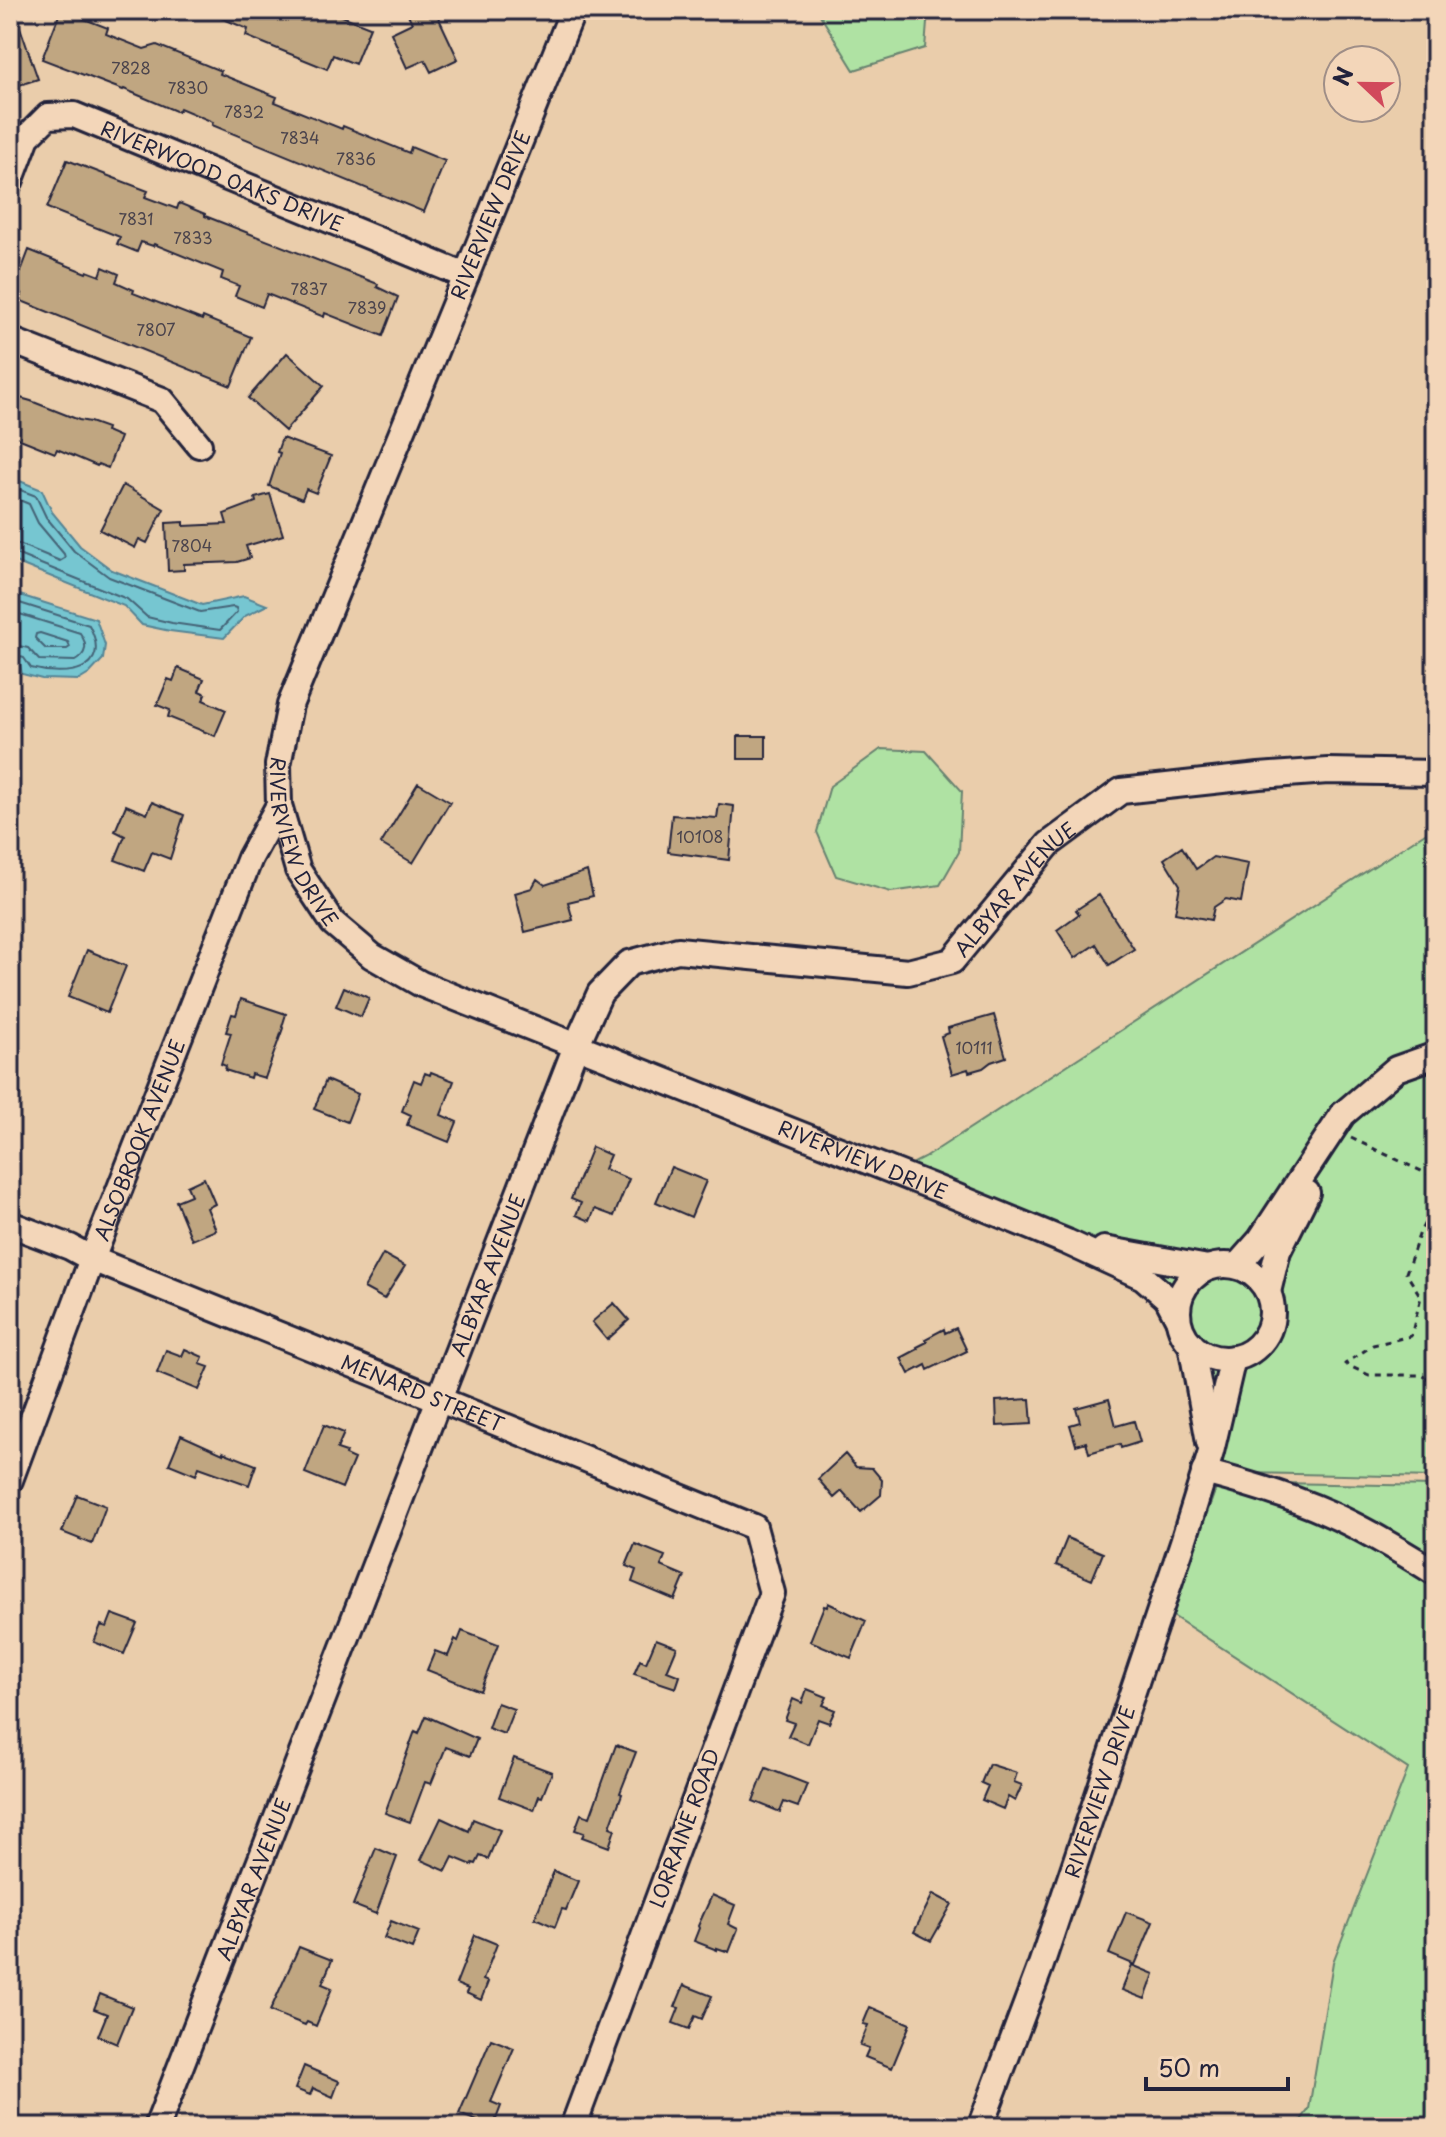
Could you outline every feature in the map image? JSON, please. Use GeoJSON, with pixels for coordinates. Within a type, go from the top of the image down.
{"type":"FeatureCollection","features":[{"type":"Feature","properties":{"kind":"street","name":"RIVERVIEW DRIVE"},"geometry":{"type":"LineString","coordinates":[[573,10],[290,705],[278,765],[279,805],[298,870],[333,923],[372,956],[421,984],[933,1187],[1143,1277],[1167,1298],[1191,1344],[1207,1462]]}},
{"type":"Feature","properties":{"kind":"street","name":"RIVERWOOD OAKS DRIVE"},"geometry":{"type":"LineString","coordinates":[[10,182],[27,137],[37,126],[48,116],[74,115],[466,276]]}},
{"type":"Feature","properties":{"kind":"street"},"geometry":{"type":"LineString","coordinates":[[10,340],[162,400],[199,445]]}},
{"type":"Feature","properties":{"kind":"street","name":"ALBYAR AVENUE"},"geometry":{"type":"LineString","coordinates":[[157,2127],[576,1046],[600,993],[629,963],[678,950],[908,972],[952,961],[1049,844],[1121,791],[1328,771],[1436,773]]}},
{"type":"Feature","properties":{"kind":"street","name":"ALSOBROOK AVENUE"},"geometry":{"type":"LineString","coordinates":[[10,1480],[92,1259],[250,858],[279,805]]}},
{"type":"Feature","properties":{"kind":"street"},"geometry":{"type":"LineString","coordinates":[[1191,1344],[1203,1353],[1218,1358],[1233,1358],[1258,1345],[1271,1320],[1268,1292],[1250,1271],[1237,1266],[1260,1240],[1340,1123],[1396,1069],[1436,1055]]}},
{"type":"Feature","properties":{"kind":"street"},"geometry":{"type":"LineString","coordinates":[[1268,1292],[1278,1251],[1340,1123]]}},
{"type":"Feature","properties":{"kind":"street","name":"MENARD STREET"},"geometry":{"type":"LineString","coordinates":[[10,1224],[754,1527]]}},
{"type":"Feature","properties":{"kind":"street","name":"RIVERVIEW DRIVE"},"geometry":{"type":"LineString","coordinates":[[1067,1242],[1208,1268],[1237,1266]]}},
{"type":"Feature","properties":{"kind":"street"},"geometry":{"type":"LineString","coordinates":[[1178,1319],[1184,1288],[1194,1276],[1208,1268]]}},
{"type":"Feature","properties":{"kind":"street","name":"RIVERVIEW DRIVE"},"geometry":{"type":"LineString","coordinates":[[980,2127],[1041,1965],[1183,1542],[1233,1358]]}},
{"type":"Feature","properties":{"kind":"street"},"geometry":{"type":"LineString","coordinates":[[1207,1462],[1328,1513],[1396,1548],[1436,1573]]}},
{"type":"Feature","properties":{"kind":"street","name":"LORRAINE ROAD"},"geometry":{"type":"LineString","coordinates":[[573,2127],[772,1593],[754,1527]]}},
{"type":"Feature","properties":{"kind":"path"},"geometry":{"type":"LineString","coordinates":[[1340,1123],[1406,1166],[1436,1178]]}},
{"type":"Feature","properties":{"kind":"path"},"geometry":{"type":"LineString","coordinates":[[1436,1202],[1420,1232],[1406,1273],[1421,1297],[1411,1336],[1373,1345],[1345,1364],[1369,1375],[1422,1375],[1436,1384]]}},
{"type":"Feature","properties":{"kind":"green space"},"geometry":{"type":"Polygon","coordinates":[[[817,10],[928,10],[925,48],[854,70],[817,10]]]}},
{"type":"Feature","properties":{"kind":"green space"},"geometry":{"type":"Polygon","coordinates":[[[881,749],[926,751],[962,791],[959,852],[940,885],[891,892],[836,876],[817,832],[830,786],[881,749]]]}},
{"type":"Feature","properties":{"kind":"green space"},"geometry":{"type":"Polygon","coordinates":[[[1436,826],[1436,1477],[1204,1472],[1191,1344],[1167,1298],[896,1172],[924,1158],[1436,826]]]}},
{"type":"Feature","properties":{"kind":"green space"},"geometry":{"type":"Polygon","coordinates":[[[1278,1483],[1436,1486],[1436,1562],[1278,1483]]]}},
{"type":"Feature","properties":{"kind":"green space"},"geometry":{"type":"Polygon","coordinates":[[[1217,1486],[1324,1522],[1436,1585],[1436,2127],[1296,2127],[1309,2109],[1333,1962],[1408,1769],[1170,1614],[1217,1486]]]}},
{"type":"Feature","properties":{"kind":"water"},"geometry":{"type":"Polygon","coordinates":[[[10,477],[42,490],[52,512],[80,546],[112,570],[202,605],[244,596],[267,605],[245,616],[224,638],[170,631],[142,625],[124,606],[10,560],[10,477]]]}},
{"type":"Feature","properties":{"kind":"water"},"geometry":{"type":"Polygon","coordinates":[[[10,592],[96,619],[105,645],[103,659],[79,680],[42,679],[22,674],[20,665],[10,661],[10,592]]]}},
{"type":"Feature","properties":{"kind":"building"},"geometry":{"type":"Polygon","coordinates":[[[10,10],[14,10],[38,79],[10,88],[10,10]]]}},
{"type":"Feature","properties":{"kind":"building"},"geometry":{"type":"Polygon","coordinates":[[[61,10],[108,28],[106,34],[144,49],[157,45],[221,71],[220,74],[277,97],[275,102],[342,129],[343,126],[409,153],[411,147],[445,161],[424,212],[212,125],[213,122],[180,108],[178,112],[42,59],[61,10]]]}},
{"type":"Feature","properties":{"kind":"building"},"geometry":{"type":"Polygon","coordinates":[[[202,10],[327,10],[370,27],[355,64],[333,55],[327,69],[246,36],[248,29],[202,10]]]}},
{"type":"Feature","properties":{"kind":"building"},"geometry":{"type":"Polygon","coordinates":[[[406,10],[435,10],[458,59],[431,72],[425,60],[407,68],[391,33],[412,23],[406,10]]]}},
{"type":"Feature","properties":{"kind":"building"},"geometry":{"type":"Polygon","coordinates":[[[67,160],[148,191],[145,197],[177,209],[179,203],[378,284],[377,287],[398,297],[383,336],[267,294],[262,307],[235,296],[239,286],[221,279],[223,272],[154,244],[141,242],[137,252],[117,244],[120,237],[47,208],[67,160]]]}},
{"type":"Feature","properties":{"kind":"building"},"geometry":{"type":"Polygon","coordinates":[[[29,250],[86,273],[100,276],[103,267],[119,274],[116,282],[134,290],[133,293],[251,337],[231,386],[19,300],[22,294],[14,290],[29,250]]]}},
{"type":"Feature","properties":{"kind":"building"},"geometry":{"type":"Polygon","coordinates":[[[287,353],[324,386],[285,431],[248,398],[287,353]]]}},
{"type":"Feature","properties":{"kind":"building"},"geometry":{"type":"Polygon","coordinates":[[[10,395],[107,428],[106,431],[120,437],[108,468],[57,449],[55,453],[10,435],[10,395]]]}},
{"type":"Feature","properties":{"kind":"building"},"geometry":{"type":"Polygon","coordinates":[[[282,438],[331,456],[316,493],[306,489],[302,499],[269,486],[282,438]]]}},
{"type":"Feature","properties":{"kind":"building"},"geometry":{"type":"Polygon","coordinates":[[[123,485],[164,509],[147,543],[139,539],[135,548],[100,530],[123,485]]]}},
{"type":"Feature","properties":{"kind":"building"},"geometry":{"type":"Polygon","coordinates":[[[270,494],[283,535],[246,546],[250,558],[237,562],[184,564],[184,570],[168,571],[166,523],[184,522],[184,526],[227,524],[224,514],[270,494]]]}},
{"type":"Feature","properties":{"kind":"building"},"geometry":{"type":"Polygon","coordinates":[[[178,668],[204,679],[199,691],[206,694],[203,700],[226,710],[215,736],[168,717],[170,710],[157,705],[168,679],[173,681],[178,668]]]}},
{"type":"Feature","properties":{"kind":"building"},"geometry":{"type":"Polygon","coordinates":[[[738,736],[766,736],[766,759],[738,759],[738,736]]]}},
{"type":"Feature","properties":{"kind":"building"},"geometry":{"type":"Polygon","coordinates":[[[418,783],[450,802],[413,863],[381,844],[418,783]]]}},
{"type":"Feature","properties":{"kind":"building"},"geometry":{"type":"Polygon","coordinates":[[[152,802],[184,815],[170,859],[152,852],[144,871],[115,860],[125,836],[115,831],[126,805],[147,814],[152,802]]]}},
{"type":"Feature","properties":{"kind":"building"},"geometry":{"type":"Polygon","coordinates":[[[719,804],[734,806],[729,860],[668,852],[672,815],[717,818],[719,804]]]}},
{"type":"Feature","properties":{"kind":"building"},"geometry":{"type":"Polygon","coordinates":[[[1182,847],[1196,869],[1213,857],[1248,864],[1241,902],[1226,899],[1214,907],[1211,920],[1175,913],[1180,885],[1164,859],[1182,847]]]}},
{"type":"Feature","properties":{"kind":"building"},"geometry":{"type":"Polygon","coordinates":[[[587,871],[593,896],[568,902],[573,920],[525,932],[515,893],[532,888],[537,879],[545,885],[587,871]]]}},
{"type":"Feature","properties":{"kind":"building"},"geometry":{"type":"Polygon","coordinates":[[[1099,895],[1134,949],[1109,965],[1096,944],[1075,958],[1057,930],[1079,914],[1076,910],[1099,895]]]}},
{"type":"Feature","properties":{"kind":"building"},"geometry":{"type":"Polygon","coordinates":[[[87,950],[126,966],[107,1013],[68,997],[87,950]]]}},
{"type":"Feature","properties":{"kind":"building"},"geometry":{"type":"Polygon","coordinates":[[[344,987],[369,998],[361,1017],[336,1006],[344,987]]]}},
{"type":"Feature","properties":{"kind":"building"},"geometry":{"type":"Polygon","coordinates":[[[241,999],[286,1014],[265,1078],[251,1074],[250,1078],[225,1070],[226,1066],[221,1064],[231,1033],[226,1032],[241,999]]]}},
{"type":"Feature","properties":{"kind":"building"},"geometry":{"type":"Polygon","coordinates":[[[994,1015],[1006,1057],[983,1068],[952,1074],[941,1036],[949,1033],[948,1028],[994,1015]]]}},
{"type":"Feature","properties":{"kind":"building"},"geometry":{"type":"Polygon","coordinates":[[[431,1072],[454,1081],[441,1115],[457,1122],[449,1142],[407,1125],[411,1115],[402,1111],[414,1080],[421,1083],[425,1073],[430,1075],[431,1072]]]}},
{"type":"Feature","properties":{"kind":"building"},"geometry":{"type":"Polygon","coordinates":[[[326,1080],[358,1094],[347,1122],[314,1109],[326,1080]]]}},
{"type":"Feature","properties":{"kind":"building"},"geometry":{"type":"Polygon","coordinates":[[[592,1147],[610,1155],[604,1169],[629,1179],[614,1216],[595,1209],[590,1221],[576,1215],[581,1203],[571,1199],[592,1147]]]}},
{"type":"Feature","properties":{"kind":"building"},"geometry":{"type":"Polygon","coordinates":[[[671,1167],[706,1181],[691,1217],[656,1202],[671,1167]]]}},
{"type":"Feature","properties":{"kind":"building"},"geometry":{"type":"Polygon","coordinates":[[[204,1178],[215,1204],[207,1208],[216,1230],[192,1240],[176,1201],[191,1195],[187,1186],[204,1178]]]}},
{"type":"Feature","properties":{"kind":"building"},"geometry":{"type":"Polygon","coordinates":[[[383,1254],[405,1266],[384,1299],[364,1288],[383,1254]]]}},
{"type":"Feature","properties":{"kind":"building"},"geometry":{"type":"Polygon","coordinates":[[[614,1303],[629,1320],[607,1340],[592,1322],[614,1303]]]}},
{"type":"Feature","properties":{"kind":"building"},"geometry":{"type":"Polygon","coordinates":[[[956,1328],[967,1351],[928,1370],[926,1365],[909,1374],[901,1358],[927,1342],[925,1339],[944,1329],[945,1333],[956,1328]]]}},
{"type":"Feature","properties":{"kind":"building"},"geometry":{"type":"Polygon","coordinates":[[[185,1349],[203,1357],[200,1364],[209,1367],[199,1390],[157,1373],[166,1350],[182,1356],[185,1349]]]}},
{"type":"Feature","properties":{"kind":"building"},"geometry":{"type":"Polygon","coordinates":[[[1030,1399],[1032,1424],[997,1426],[996,1401],[1030,1399]]]}},
{"type":"Feature","properties":{"kind":"building"},"geometry":{"type":"Polygon","coordinates":[[[1109,1399],[1116,1426],[1134,1421],[1140,1442],[1089,1453],[1086,1442],[1076,1445],[1070,1425],[1080,1422],[1076,1408],[1109,1399]]]}},
{"type":"Feature","properties":{"kind":"building"},"geometry":{"type":"Polygon","coordinates":[[[324,1425],[344,1433],[337,1449],[354,1459],[342,1488],[305,1473],[324,1425]]]}},
{"type":"Feature","properties":{"kind":"building"},"geometry":{"type":"Polygon","coordinates":[[[181,1435],[256,1465],[249,1485],[199,1467],[196,1475],[169,1464],[181,1435]]]}},
{"type":"Feature","properties":{"kind":"building"},"geometry":{"type":"Polygon","coordinates":[[[845,1454],[856,1467],[872,1468],[882,1480],[881,1495],[861,1512],[842,1491],[834,1498],[818,1479],[845,1454]]]}},
{"type":"Feature","properties":{"kind":"building"},"geometry":{"type":"Polygon","coordinates":[[[77,1495],[106,1506],[92,1544],[62,1532],[77,1495]]]}},
{"type":"Feature","properties":{"kind":"building"},"geometry":{"type":"Polygon","coordinates":[[[1067,1538],[1103,1553],[1092,1580],[1056,1565],[1067,1538]]]}},
{"type":"Feature","properties":{"kind":"building"},"geometry":{"type":"Polygon","coordinates":[[[635,1544],[665,1556],[661,1566],[685,1576],[675,1600],[632,1582],[636,1570],[626,1566],[635,1544]]]}},
{"type":"Feature","properties":{"kind":"building"},"geometry":{"type":"Polygon","coordinates":[[[828,1603],[866,1621],[851,1658],[810,1641],[828,1603]]]}},
{"type":"Feature","properties":{"kind":"building"},"geometry":{"type":"Polygon","coordinates":[[[112,1614],[137,1623],[124,1654],[94,1642],[101,1625],[107,1627],[112,1614]]]}},
{"type":"Feature","properties":{"kind":"building"},"geometry":{"type":"Polygon","coordinates":[[[462,1631],[498,1645],[480,1691],[427,1670],[435,1651],[448,1656],[462,1631]]]}},
{"type":"Feature","properties":{"kind":"building"},"geometry":{"type":"Polygon","coordinates":[[[656,1639],[677,1647],[667,1671],[680,1676],[676,1688],[634,1674],[640,1660],[646,1663],[656,1639]]]}},
{"type":"Feature","properties":{"kind":"building"},"geometry":{"type":"Polygon","coordinates":[[[807,1689],[827,1697],[823,1705],[835,1710],[829,1723],[818,1719],[808,1744],[788,1736],[794,1723],[785,1720],[793,1699],[802,1703],[807,1689]]]}},
{"type":"Feature","properties":{"kind":"building"},"geometry":{"type":"Polygon","coordinates":[[[497,1703],[514,1709],[504,1734],[488,1728],[497,1703]]]}},
{"type":"Feature","properties":{"kind":"building"},"geometry":{"type":"Polygon","coordinates":[[[426,1716],[477,1739],[470,1756],[446,1747],[431,1784],[425,1782],[410,1822],[385,1813],[415,1731],[419,1733],[426,1716]]]}},
{"type":"Feature","properties":{"kind":"building"},"geometry":{"type":"Polygon","coordinates":[[[616,1745],[636,1752],[610,1827],[615,1829],[609,1847],[582,1837],[584,1833],[575,1830],[581,1814],[590,1817],[616,1745]]]}},
{"type":"Feature","properties":{"kind":"building"},"geometry":{"type":"Polygon","coordinates":[[[514,1758],[552,1772],[534,1810],[499,1797],[514,1758]]]}},
{"type":"Feature","properties":{"kind":"building"},"geometry":{"type":"Polygon","coordinates":[[[989,1764],[1017,1773],[1014,1782],[1022,1785],[1015,1801],[1008,1797],[1003,1809],[982,1800],[988,1786],[981,1783],[989,1764]]]}},
{"type":"Feature","properties":{"kind":"building"},"geometry":{"type":"Polygon","coordinates":[[[766,1768],[807,1784],[798,1807],[784,1802],[780,1812],[753,1801],[766,1768]]]}},
{"type":"Feature","properties":{"kind":"building"},"geometry":{"type":"Polygon","coordinates":[[[441,1818],[469,1831],[473,1819],[500,1830],[488,1859],[480,1856],[472,1865],[453,1857],[446,1871],[421,1860],[441,1818]]]}},
{"type":"Feature","properties":{"kind":"building"},"geometry":{"type":"Polygon","coordinates":[[[376,1848],[397,1857],[376,1914],[353,1905],[376,1848]]]}},
{"type":"Feature","properties":{"kind":"building"},"geometry":{"type":"Polygon","coordinates":[[[554,1871],[578,1881],[555,1927],[535,1918],[554,1871]]]}},
{"type":"Feature","properties":{"kind":"building"},"geometry":{"type":"Polygon","coordinates":[[[933,1894],[952,1904],[931,1941],[914,1932],[933,1894]]]}},
{"type":"Feature","properties":{"kind":"building"},"geometry":{"type":"Polygon","coordinates":[[[712,1895],[735,1905],[728,1924],[738,1929],[729,1952],[694,1941],[712,1895]]]}},
{"type":"Feature","properties":{"kind":"building"},"geometry":{"type":"Polygon","coordinates":[[[1126,1912],[1153,1922],[1135,1965],[1109,1954],[1126,1912]]]}},
{"type":"Feature","properties":{"kind":"building"},"geometry":{"type":"Polygon","coordinates":[[[391,1921],[419,1932],[412,1949],[384,1938],[391,1921]]]}},
{"type":"Feature","properties":{"kind":"building"},"geometry":{"type":"Polygon","coordinates":[[[475,1935],[497,1944],[483,1980],[488,1982],[481,2000],[456,1984],[475,1935]]]}},
{"type":"Feature","properties":{"kind":"building"},"geometry":{"type":"Polygon","coordinates":[[[299,1947],[332,1960],[322,1984],[332,1988],[316,2026],[307,2022],[305,2025],[270,2011],[299,1947]]]}},
{"type":"Feature","properties":{"kind":"building"},"geometry":{"type":"Polygon","coordinates":[[[1132,1965],[1154,1974],[1145,1999],[1122,1990],[1132,1965]]]}},
{"type":"Feature","properties":{"kind":"building"},"geometry":{"type":"Polygon","coordinates":[[[684,1985],[712,1996],[702,2019],[695,2016],[689,2029],[673,2023],[679,2008],[675,2007],[684,1985]]]}},
{"type":"Feature","properties":{"kind":"building"},"geometry":{"type":"Polygon","coordinates":[[[100,1994],[132,2007],[117,2044],[98,2036],[107,2014],[94,2009],[100,1994]]]}},
{"type":"Feature","properties":{"kind":"building"},"geometry":{"type":"Polygon","coordinates":[[[870,2007],[910,2024],[892,2068],[865,2057],[869,2048],[860,2045],[868,2025],[863,2024],[870,2007]]]}},
{"type":"Feature","properties":{"kind":"building"},"geometry":{"type":"Polygon","coordinates":[[[491,2039],[514,2048],[491,2102],[501,2106],[493,2127],[459,2114],[491,2039]]]}},
{"type":"Feature","properties":{"kind":"building"},"geometry":{"type":"Polygon","coordinates":[[[304,2066],[339,2081],[333,2097],[313,2088],[310,2095],[295,2089],[304,2066]]]}}]}
